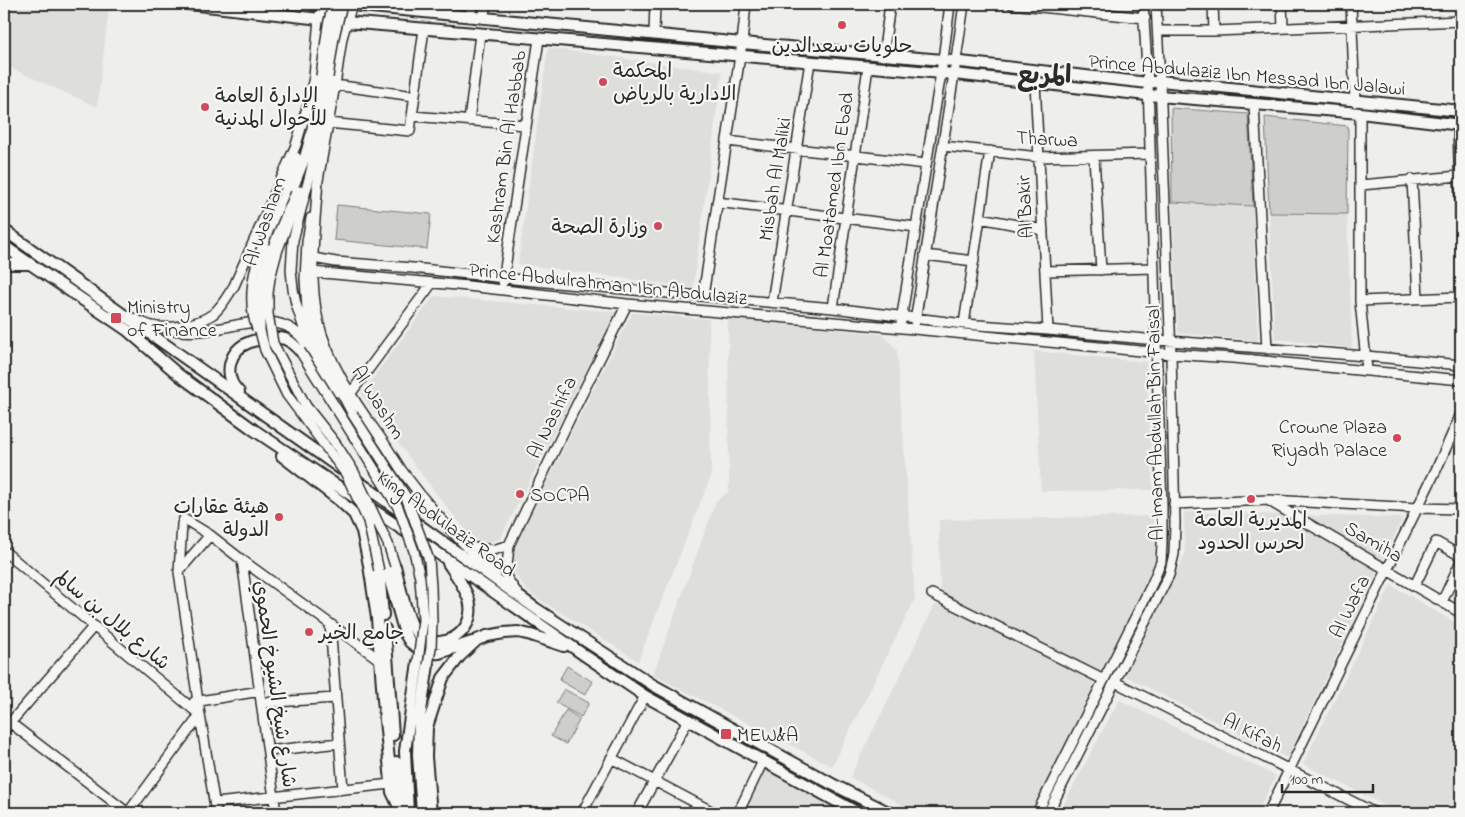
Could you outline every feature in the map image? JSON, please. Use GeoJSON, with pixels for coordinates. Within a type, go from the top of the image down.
{"type":"FeatureCollection","features":[{"type":"Feature","properties":{"kind":"main road"},"geometry":{"type":"LineString","coordinates":[[188,4],[346,22],[940,74]]}},
{"type":"Feature","properties":{"kind":"main road","name":"Prince Abdulaziz Ibn Messad Ibn Jalawi"},"geometry":{"type":"LineString","coordinates":[[319,4],[418,8],[470,17],[943,60],[1148,83],[1160,81],[1355,102],[1461,111]]}},
{"type":"Feature","properties":{"kind":"main road","name":"Prince Abdulaziz Ibn Messad Ibn Jalawi"},"geometry":{"type":"LineString","coordinates":[[940,74],[1460,124]]}},
{"type":"Feature","properties":{"kind":"main road","name":"King Abdulaziz Road"},"geometry":{"type":"LineString","coordinates":[[5,234],[124,314],[520,597],[610,658],[665,693],[838,787],[890,813]]}},
{"type":"Feature","properties":{"kind":"main road","name":"King Abdulaziz Road"},"geometry":{"type":"LineString","coordinates":[[4,246],[127,330],[179,375],[254,430],[445,558],[645,696],[858,813]]}},
{"type":"Feature","properties":{"kind":"main road"},"geometry":{"type":"LineString","coordinates":[[4,264],[30,264]]}},
{"type":"Feature","properties":{"kind":"main road"},"geometry":{"type":"LineString","coordinates":[[258,409],[234,387],[229,374],[233,354],[251,341],[275,338],[285,339],[292,343],[300,352]]}},
{"type":"Feature","properties":{"kind":"main road"},"geometry":{"type":"LineString","coordinates":[[254,430],[275,451],[354,514],[362,531],[378,618],[392,792],[402,813]]}},
{"type":"Feature","properties":{"kind":"main road"},"geometry":{"type":"LineString","coordinates":[[368,521],[380,546],[405,634],[410,642],[425,654],[439,652],[487,636],[504,632],[518,632],[562,645],[584,655]]}},
{"type":"Feature","properties":{"kind":"main road"},"geometry":{"type":"LineString","coordinates":[[395,566],[408,615],[414,628],[426,640],[446,641],[456,638],[462,632],[468,624],[470,614],[469,601],[461,582],[445,558]]}},
{"type":"Feature","properties":{"kind":"main road"},"geometry":{"type":"LineString","coordinates":[[379,571],[390,681],[395,759],[402,813]]}},
{"type":"Feature","properties":{"kind":"main road"},"geometry":{"type":"LineString","coordinates":[[431,813],[426,757],[427,727],[443,678],[460,656],[477,640]]}},
{"type":"Feature","properties":{"kind":"main road"},"geometry":{"type":"LineString","coordinates":[[408,813],[404,752],[423,663]]}},
{"type":"Feature","properties":{"kind":"main road"},"geometry":{"type":"LineString","coordinates":[[422,813],[418,763],[423,663]]}},
{"type":"Feature","properties":{"kind":"street","name":"Al Washam"},"geometry":{"type":"LineString","coordinates":[[124,314],[158,327],[179,326],[196,322],[213,314],[225,301],[237,279],[296,145],[314,77],[319,4]]}},
{"type":"Feature","properties":{"kind":"street","name":"Al Washam"},"geometry":{"type":"LineString","coordinates":[[334,4],[328,24],[325,77],[311,171],[293,240],[291,270],[292,289],[308,341],[353,415]]}},
{"type":"Feature","properties":{"kind":"street","name":"Al Washam"},"geometry":{"type":"LineString","coordinates":[[348,4],[334,38],[303,163],[260,291],[260,331],[265,350],[287,395],[346,474],[368,521],[379,571]]}},
{"type":"Feature","properties":{"kind":"street","name":"Al Washam"},"geometry":{"type":"LineString","coordinates":[[307,242],[348,4]]}},
{"type":"Feature","properties":{"kind":"street"},"geometry":{"type":"LineString","coordinates":[[470,17],[472,4]]}},
{"type":"Feature","properties":{"kind":"street"},"geometry":{"type":"LineString","coordinates":[[483,18],[486,4]]}},
{"type":"Feature","properties":{"kind":"street"},"geometry":{"type":"LineString","coordinates":[[654,34],[655,4]]}},
{"type":"Feature","properties":{"kind":"street"},"geometry":{"type":"LineString","coordinates":[[703,296],[742,43],[746,4]]}},
{"type":"Feature","properties":{"kind":"street"},"geometry":{"type":"LineString","coordinates":[[883,56],[890,4]]}},
{"type":"Feature","properties":{"kind":"street"},"geometry":{"type":"LineString","coordinates":[[901,329],[901,317],[943,60],[950,4]]}},
{"type":"Feature","properties":{"kind":"street"},"geometry":{"type":"LineString","coordinates":[[964,4],[914,329],[1461,380]]}},
{"type":"Feature","properties":{"kind":"street"},"geometry":{"type":"LineString","coordinates":[[1012,4],[1077,7],[1145,18]]}},
{"type":"Feature","properties":{"kind":"street","name":"Al-Imam Abdullah Bin Faisal"},"geometry":{"type":"LineString","coordinates":[[1037,813],[1152,584],[1161,562],[1162,505],[1148,83],[1143,4]]}},
{"type":"Feature","properties":{"kind":"street","name":"Al-Imam Abdullah Bin Faisal"},"geometry":{"type":"LineString","coordinates":[[1048,813],[1169,575],[1174,554],[1171,354],[1156,4]]}},
{"type":"Feature","properties":{"kind":"street"},"geometry":{"type":"LineString","coordinates":[[1213,4],[1214,31]]}},
{"type":"Feature","properties":{"kind":"street"},"geometry":{"type":"LineString","coordinates":[[1282,4],[1283,28]]}},
{"type":"Feature","properties":{"kind":"street"},"geometry":{"type":"LineString","coordinates":[[1351,4],[1355,102]]}},
{"type":"Feature","properties":{"kind":"street"},"geometry":{"type":"LineString","coordinates":[[1158,31],[1214,31],[1461,21]]}},
{"type":"Feature","properties":{"kind":"street"},"geometry":{"type":"LineString","coordinates":[[328,123],[410,131],[424,29]]}},
{"type":"Feature","properties":{"kind":"street"},"geometry":{"type":"LineString","coordinates":[[469,120],[480,34]]}},
{"type":"Feature","properties":{"kind":"street","name":"Kashram Bin Al Habbab"},"geometry":{"type":"LineString","coordinates":[[502,290],[539,38]]}},
{"type":"Feature","properties":{"kind":"street","name":"Misbah Al Maliki"},"geometry":{"type":"LineString","coordinates":[[772,302],[810,62]]}},
{"type":"Feature","properties":{"kind":"street","name":"Al Moatamed Ibn Ebad"},"geometry":{"type":"LineString","coordinates":[[833,308],[868,67]]}},
{"type":"Feature","properties":{"kind":"street","name":"Al Bakir"},"geometry":{"type":"LineString","coordinates":[[1035,83],[1048,330]]}},
{"type":"Feature","properties":{"kind":"street"},"geometry":{"type":"LineString","coordinates":[[335,85],[414,96]]}},
{"type":"Feature","properties":{"kind":"street"},"geometry":{"type":"LineString","coordinates":[[265,350],[253,318],[253,285],[264,241],[286,189],[300,148],[309,101]]}},
{"type":"Feature","properties":{"kind":"street"},"geometry":{"type":"LineString","coordinates":[[1254,105],[1267,348]]}},
{"type":"Feature","properties":{"kind":"street"},"geometry":{"type":"LineString","coordinates":[[1360,113],[1360,300],[1367,370]]}},
{"type":"Feature","properties":{"kind":"street"},"geometry":{"type":"LineString","coordinates":[[412,116],[525,125]]}},
{"type":"Feature","properties":{"kind":"street"},"geometry":{"type":"LineString","coordinates":[[1460,124],[1461,238]]}},
{"type":"Feature","properties":{"kind":"street"},"geometry":{"type":"LineString","coordinates":[[727,141],[926,164]]}},
{"type":"Feature","properties":{"kind":"street","name":"Tharwa"},"geometry":{"type":"LineString","coordinates":[[943,146],[1039,157],[1150,154]]}},
{"type":"Feature","properties":{"kind":"street"},"geometry":{"type":"LineString","coordinates":[[964,324],[990,152]]}},
{"type":"Feature","properties":{"kind":"street"},"geometry":{"type":"LineString","coordinates":[[1094,157],[1100,270]]}},
{"type":"Feature","properties":{"kind":"street"},"geometry":{"type":"LineString","coordinates":[[311,171],[273,250],[268,293],[268,314],[273,343],[306,406],[336,444],[354,472],[388,544],[395,566]]}},
{"type":"Feature","properties":{"kind":"street"},"geometry":{"type":"LineString","coordinates":[[1361,184],[1459,176]]}},
{"type":"Feature","properties":{"kind":"street"},"geometry":{"type":"LineString","coordinates":[[1412,179],[1418,298]]}},
{"type":"Feature","properties":{"kind":"street","name":"Al Washm"},"geometry":{"type":"LineString","coordinates":[[318,180],[312,272],[318,319],[326,349],[366,419],[378,433],[402,471],[466,547],[520,597]]}},
{"type":"Feature","properties":{"kind":"street"},"geometry":{"type":"LineString","coordinates":[[1152,203],[1154,208],[1158,209],[1163,206],[1164,201]]}},
{"type":"Feature","properties":{"kind":"street"},"geometry":{"type":"LineString","coordinates":[[718,202],[916,227]]}},
{"type":"Feature","properties":{"kind":"street"},"geometry":{"type":"LineString","coordinates":[[980,218],[1043,230]]}},
{"type":"Feature","properties":{"kind":"street"},"geometry":{"type":"LineString","coordinates":[[1153,234],[1154,228],[1158,225],[1164,227],[1166,232]]}},
{"type":"Feature","properties":{"kind":"street","name":"Al Washm"},"geometry":{"type":"LineString","coordinates":[[307,242],[306,309],[316,344],[353,415]]}},
{"type":"Feature","properties":{"kind":"street"},"geometry":{"type":"LineString","coordinates":[[925,255],[974,261]]}},
{"type":"Feature","properties":{"kind":"street","name":"Prince Abdulrahman Ibn Abdulaziz"},"geometry":{"type":"LineString","coordinates":[[314,258],[336,262],[772,302],[916,318]]}},
{"type":"Feature","properties":{"kind":"street"},"geometry":{"type":"LineString","coordinates":[[412,281],[413,268]]}},
{"type":"Feature","properties":{"kind":"street"},"geometry":{"type":"LineString","coordinates":[[1045,271],[1154,268]]}},
{"type":"Feature","properties":{"kind":"street","name":"Prince Abdulrahman Ibn Abdulaziz"},"geometry":{"type":"LineString","coordinates":[[312,272],[627,304],[914,329]]}},
{"type":"Feature","properties":{"kind":"street"},"geometry":{"type":"LineString","coordinates":[[351,393],[432,283]]}},
{"type":"Feature","properties":{"kind":"street"},"geometry":{"type":"LineString","coordinates":[[1360,300],[1461,296]]}},
{"type":"Feature","properties":{"kind":"street","name":"Al Nashifa"},"geometry":{"type":"LineString","coordinates":[[508,545],[627,304]]}},
{"type":"Feature","properties":{"kind":"street"},"geometry":{"type":"LineString","coordinates":[[916,318],[964,324],[1461,365]]}},
{"type":"Feature","properties":{"kind":"street"},"geometry":{"type":"LineString","coordinates":[[158,327],[182,332],[214,329],[245,322],[274,322],[288,326],[300,335],[322,374],[353,415],[406,497],[429,560],[432,621],[431,648],[423,663]]}},
{"type":"Feature","properties":{"kind":"street"},"geometry":{"type":"LineString","coordinates":[[300,352],[398,507],[414,551],[420,578],[423,620],[423,663]]}},
{"type":"Feature","properties":{"kind":"street","name":"Al Wafa"},"geometry":{"type":"LineString","coordinates":[[1268,813],[1461,414]]}},
{"type":"Feature","properties":{"kind":"street"},"geometry":{"type":"LineString","coordinates":[[1174,504],[1269,500],[1461,509]]}},
{"type":"Feature","properties":{"kind":"street","name":"Samiha"},"geometry":{"type":"LineString","coordinates":[[1269,500],[1461,613]]}},
{"type":"Feature","properties":{"kind":"street"},"geometry":{"type":"LineString","coordinates":[[216,813],[216,803],[200,715],[179,572],[182,524],[184,519],[210,535],[380,660]]}},
{"type":"Feature","properties":{"kind":"street"},"geometry":{"type":"LineString","coordinates":[[179,572],[210,535]]}},
{"type":"Feature","properties":{"kind":"street"},"geometry":{"type":"LineString","coordinates":[[1415,586],[1436,542],[1461,556]]}},
{"type":"Feature","properties":{"kind":"street"},"geometry":{"type":"LineString","coordinates":[[466,547],[493,550],[508,545],[506,578],[520,597]]}},
{"type":"Feature","properties":{"kind":"street","name":"شارع بلال بن سالم"},"geometry":{"type":"LineString","coordinates":[[4,550],[200,715]]}},
{"type":"Feature","properties":{"kind":"street","name":"شارع شيخ الشيوخ الحموي"},"geometry":{"type":"LineString","coordinates":[[242,560],[276,813]]}},
{"type":"Feature","properties":{"kind":"street"},"geometry":{"type":"LineString","coordinates":[[1442,602],[1461,561]]}},
{"type":"Feature","properties":{"kind":"street"},"geometry":{"type":"LineString","coordinates":[[932,594],[1104,680]]}},
{"type":"Feature","properties":{"kind":"street"},"geometry":{"type":"LineString","coordinates":[[330,624],[343,789]]}},
{"type":"Feature","properties":{"kind":"street"},"geometry":{"type":"LineString","coordinates":[[94,626],[6,724],[128,813],[200,715]]}},
{"type":"Feature","properties":{"kind":"street","name":"Al Kifah"},"geometry":{"type":"LineString","coordinates":[[1115,682],[1375,813]]}},
{"type":"Feature","properties":{"kind":"street"},"geometry":{"type":"LineString","coordinates":[[187,704],[260,691]]}},
{"type":"Feature","properties":{"kind":"street"},"geometry":{"type":"LineString","coordinates":[[582,813],[645,696]]}},
{"type":"Feature","properties":{"kind":"street"},"geometry":{"type":"LineString","coordinates":[[261,703],[335,698]]}},
{"type":"Feature","properties":{"kind":"street"},"geometry":{"type":"LineString","coordinates":[[637,813],[688,720]]}},
{"type":"Feature","properties":{"kind":"street"},"geometry":{"type":"LineString","coordinates":[[268,751],[339,743]]}},
{"type":"Feature","properties":{"kind":"street"},"geometry":{"type":"LineString","coordinates":[[611,758],[714,813]]}},
{"type":"Feature","properties":{"kind":"street"},"geometry":{"type":"LineString","coordinates":[[738,813],[757,777],[763,761]]}},
{"type":"Feature","properties":{"kind":"street"},"geometry":{"type":"LineString","coordinates":[[216,803],[391,784]]}},
{"type":"Feature","properties":{"kind":"shaded area"},"geometry":{"type":"Polygon","coordinates":[[[4,4],[72,4],[109,8],[97,107],[4,65],[4,4]]]}},
{"type":"Feature","properties":{"kind":"shaded area"},"geometry":{"type":"Polygon","coordinates":[[[548,48],[722,72],[693,288],[518,264],[548,48]]]}},
{"type":"Feature","properties":{"kind":"shaded area"},"geometry":{"type":"Polygon","coordinates":[[[1171,108],[1248,114],[1253,206],[1172,202],[1171,108]]]}},
{"type":"Feature","properties":{"kind":"shaded area"},"geometry":{"type":"Polygon","coordinates":[[[1265,117],[1348,126],[1347,214],[1269,213],[1265,117]]]}},
{"type":"Feature","properties":{"kind":"shaded area"},"geometry":{"type":"Polygon","coordinates":[[[1172,202],[1253,206],[1258,341],[1178,333],[1172,202]]]}},
{"type":"Feature","properties":{"kind":"shaded area"},"geometry":{"type":"Polygon","coordinates":[[[337,205],[431,214],[427,249],[334,240],[337,205]]]}},
{"type":"Feature","properties":{"kind":"shaded area"},"geometry":{"type":"Polygon","coordinates":[[[1269,213],[1347,214],[1352,348],[1275,339],[1269,213]]]}},
{"type":"Feature","properties":{"kind":"shaded area"},"geometry":{"type":"Polygon","coordinates":[[[434,296],[616,312],[500,539],[478,545],[445,505],[361,394],[434,296]]]}},
{"type":"Feature","properties":{"kind":"shaded area"},"geometry":{"type":"Polygon","coordinates":[[[632,313],[709,319],[711,476],[638,661],[528,592],[515,574],[512,551],[632,313]]]}},
{"type":"Feature","properties":{"kind":"shaded area"},"geometry":{"type":"Polygon","coordinates":[[[728,318],[882,334],[897,350],[915,599],[832,766],[653,675],[716,501],[729,491],[728,318]]]}},
{"type":"Feature","properties":{"kind":"shaded area"},"geometry":{"type":"Polygon","coordinates":[[[1034,351],[1146,362],[1153,490],[1041,491],[1034,351]]]}},
{"type":"Feature","properties":{"kind":"shaded area"},"geometry":{"type":"Polygon","coordinates":[[[1184,512],[1403,518],[1287,758],[1125,676],[1185,554],[1184,512]]]}},
{"type":"Feature","properties":{"kind":"shaded area"},"geometry":{"type":"Polygon","coordinates":[[[1153,516],[1155,563],[1030,813],[918,813],[850,777],[935,605],[953,609],[940,594],[939,520],[1153,516]]]}},
{"type":"Feature","properties":{"kind":"shaded area"},"geometry":{"type":"Polygon","coordinates":[[[1391,585],[1461,626],[1461,813],[1400,813],[1303,764],[1391,585]]]}},
{"type":"Feature","properties":{"kind":"shaded area"},"geometry":{"type":"Polygon","coordinates":[[[567,666],[593,682],[585,695],[559,680],[567,666]]]}},
{"type":"Feature","properties":{"kind":"shaded area"},"geometry":{"type":"Polygon","coordinates":[[[564,689],[589,703],[581,717],[556,703],[564,689]]]}},
{"type":"Feature","properties":{"kind":"shaded area"},"geometry":{"type":"Polygon","coordinates":[[[1119,700],[1276,776],[1257,813],[1059,813],[1119,700]]]}},
{"type":"Feature","properties":{"kind":"shaded area"},"geometry":{"type":"Polygon","coordinates":[[[566,710],[580,719],[566,744],[551,736],[566,710]]]}},
{"type":"Feature","properties":{"kind":"shaded area"},"geometry":{"type":"Polygon","coordinates":[[[763,769],[844,813],[741,813],[763,769]]]}},
{"type":"Feature","properties":{"kind":"place","name":"حلويات سعدالدين"},"geometry":{"type":"Point","coordinates":[842,25]}},
{"type":"Feature","properties":{"kind":"place","name":"المحكمة الادارية بالرياض"},"geometry":{"type":"Point","coordinates":[603,82]}},
{"type":"Feature","properties":{"kind":"place","name":"الإدارة العامة للأحوال المدنية"},"geometry":{"type":"Point","coordinates":[205,107]}},
{"type":"Feature","properties":{"kind":"place","name":"وزارة الصحة"},"geometry":{"type":"Point","coordinates":[658,226]}},
{"type":"Feature","properties":{"kind":"place","name":"Ministry of Finance"},"geometry":{"type":"Point","coordinates":[116,318]}},
{"type":"Feature","properties":{"kind":"place","name":"Crowne Plaza Riyadh Palace"},"geometry":{"type":"Point","coordinates":[1397,438]}},
{"type":"Feature","properties":{"kind":"place","name":"SOCPA"},"geometry":{"type":"Point","coordinates":[520,494]}},
{"type":"Feature","properties":{"kind":"place","name":"المديرية العامة لحرس الحدود"},"geometry":{"type":"Point","coordinates":[1251,499]}},
{"type":"Feature","properties":{"kind":"place","name":"هيئة عقارات الدولة"},"geometry":{"type":"Point","coordinates":[279,517]}},
{"type":"Feature","properties":{"kind":"place","name":"جامع الخير"},"geometry":{"type":"Point","coordinates":[309,632]}},
{"type":"Feature","properties":{"kind":"place","name":"MEW&A"},"geometry":{"type":"Point","coordinates":[726,734]}},
{"type":"Feature","properties":{"kind":"district","name":"المربع"},"geometry":{"type":"Point","coordinates":[1044,74]}}]}
